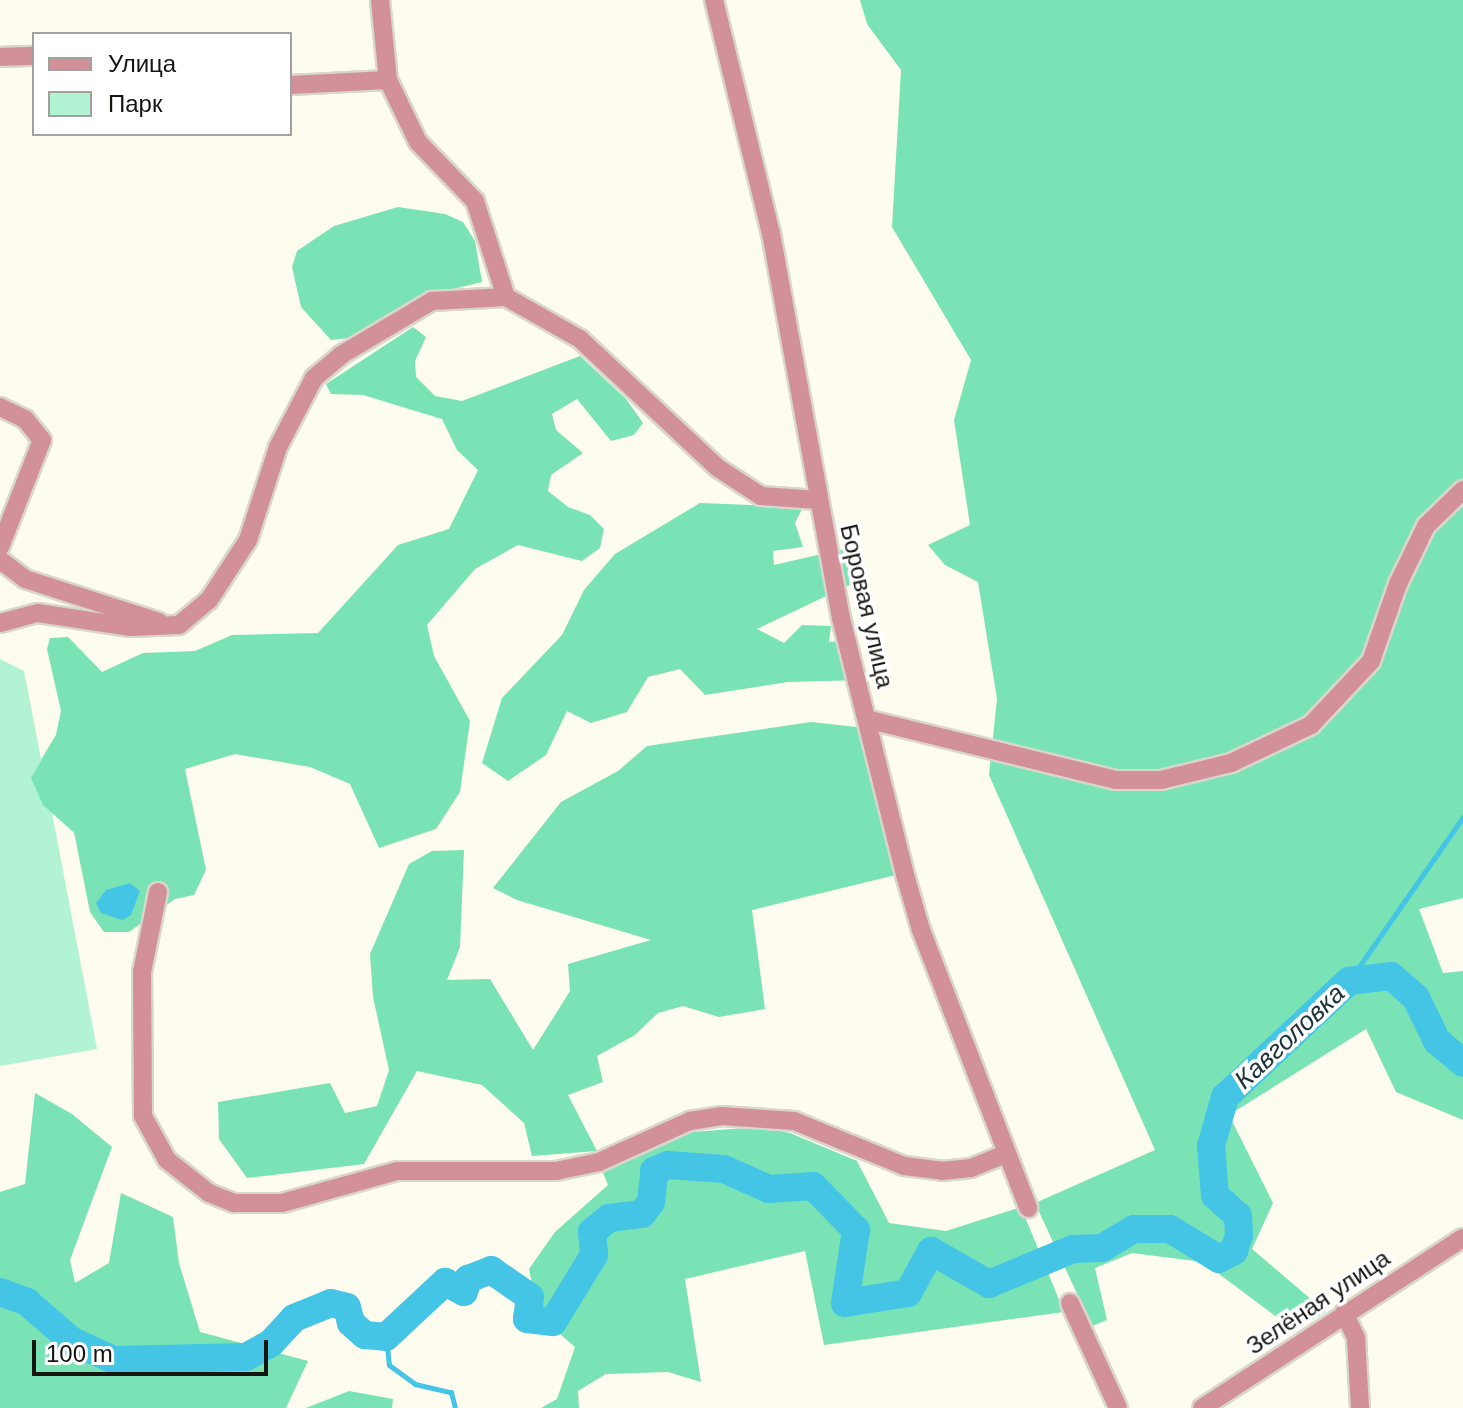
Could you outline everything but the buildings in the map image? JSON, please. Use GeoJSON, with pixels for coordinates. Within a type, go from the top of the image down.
{"type":"FeatureCollection","features":[{"type":"Feature","properties":{"kind":"street"},"geometry":{"type":"LineString","coordinates":[[380,0],[388,80],[418,142],[475,201],[506,297]]}},
{"type":"Feature","properties":{"kind":"street","name":"Боровая улица"},"geometry":{"type":"LineString","coordinates":[[714,0],[771,233],[841,618],[870,720],[921,930],[1004,1155],[1028,1208]]}},
{"type":"Feature","properties":{"kind":"street"},"geometry":{"type":"LineString","coordinates":[[0,57],[28,56]]}},
{"type":"Feature","properties":{"kind":"street"},"geometry":{"type":"LineString","coordinates":[[292,85],[388,80]]}},
{"type":"Feature","properties":{"kind":"street"},"geometry":{"type":"LineString","coordinates":[[0,623],[38,613],[131,627],[179,625],[209,600],[248,540],[278,447],[314,378],[341,355],[432,301],[506,297],[580,339],[718,468],[750,489],[761,496],[818,500]]}},
{"type":"Feature","properties":{"kind":"street"},"geometry":{"type":"LineString","coordinates":[[0,407],[25,419],[42,440],[0,547]]}},
{"type":"Feature","properties":{"kind":"street"},"geometry":{"type":"LineString","coordinates":[[870,720],[1116,780],[1161,780],[1231,763],[1311,725],[1371,661],[1398,584],[1426,526],[1463,490]]}},
{"type":"Feature","properties":{"kind":"street"},"geometry":{"type":"LineString","coordinates":[[0,560],[25,579],[179,625]]}},
{"type":"Feature","properties":{"kind":"street"},"geometry":{"type":"LineString","coordinates":[[158,892],[142,972],[143,1116],[167,1160],[209,1193],[234,1203],[282,1203],[397,1171],[556,1171],[599,1162],[690,1121],[722,1116],[794,1121],[904,1166],[942,1171],[971,1168],[1004,1155]]}},
{"type":"Feature","properties":{"kind":"street","name":"Зелёная улица"},"geometry":{"type":"LineString","coordinates":[[1202,1408],[1463,1238]]}},
{"type":"Feature","properties":{"kind":"street"},"geometry":{"type":"LineString","coordinates":[[1070,1303],[1118,1408]]}},
{"type":"Feature","properties":{"kind":"street"},"geometry":{"type":"LineString","coordinates":[[1344,1313],[1356,1338],[1360,1408]]}},
{"type":"Feature","properties":{"kind":"green space"},"geometry":{"type":"Polygon","coordinates":[[[860,0],[1463,0],[1463,898],[1419,909],[1443,973],[1463,971],[1463,1120],[1396,1092],[1366,1029],[1229,1115],[1273,1203],[1252,1249],[1326,1312],[1294,1330],[1203,1262],[1132,1253],[1095,1268],[1107,1320],[1092,1326],[1035,1203],[1155,1150],[989,775],[997,699],[978,582],[945,565],[928,545],[970,525],[954,420],[971,360],[892,227],[901,70],[867,24],[860,0]]]}},
{"type":"Feature","properties":{"kind":"green space"},"geometry":{"type":"Polygon","coordinates":[[[398,207],[445,214],[463,222],[475,241],[482,282],[428,295],[358,337],[331,340],[301,307],[292,267],[297,251],[334,226],[398,207]]]}},
{"type":"Feature","properties":{"kind":"green space"},"geometry":{"type":"Polygon","coordinates":[[[413,327],[426,337],[415,361],[416,377],[435,396],[462,401],[580,356],[626,399],[643,423],[634,435],[611,441],[577,399],[552,414],[556,430],[583,453],[551,475],[548,491],[568,507],[590,515],[604,529],[600,548],[582,561],[518,545],[475,569],[427,625],[434,656],[470,721],[460,792],[436,829],[379,848],[350,784],[310,767],[235,754],[185,769],[206,870],[194,895],[175,899],[129,932],[104,932],[90,912],[74,832],[43,805],[31,778],[56,735],[61,711],[47,649],[50,638],[68,637],[102,672],[143,653],[195,651],[232,635],[318,633],[398,545],[449,529],[478,470],[457,450],[442,419],[363,395],[331,394],[326,384],[413,327]]]}},
{"type":"Feature","properties":{"kind":"green space"},"geometry":{"type":"Polygon","coordinates":[[[700,503],[803,507],[795,523],[803,547],[773,551],[774,565],[852,547],[860,580],[757,629],[784,643],[802,625],[831,626],[829,642],[850,640],[862,680],[788,682],[705,695],[680,669],[648,677],[627,712],[591,723],[567,711],[546,755],[508,781],[482,763],[502,698],[562,635],[584,590],[615,554],[700,503]]]}},
{"type":"Feature","properties":{"kind":"green space"},"geometry":{"type":"Polygon","coordinates":[[[0,659],[24,671],[41,759],[56,735],[61,711],[91,849],[52,813],[97,1049],[0,1066],[0,659]]]}},
{"type":"Feature","properties":{"kind":"green space"},"geometry":{"type":"Polygon","coordinates":[[[811,722],[866,728],[900,874],[752,910],[765,1009],[719,1017],[683,1006],[658,1013],[635,1035],[597,1056],[603,1082],[568,1095],[597,1151],[532,1156],[524,1123],[482,1085],[417,1071],[364,1164],[247,1178],[219,1139],[218,1102],[330,1083],[345,1113],[377,1106],[389,1070],[373,997],[370,954],[409,864],[432,851],[464,850],[460,947],[447,980],[490,979],[533,1050],[570,991],[568,964],[651,940],[517,900],[493,888],[561,802],[618,771],[647,746],[811,722]]]}},
{"type":"Feature","properties":{"kind":"green space"},"geometry":{"type":"Polygon","coordinates":[[[35,1093],[72,1114],[112,1147],[70,1260],[75,1283],[109,1263],[121,1193],[173,1217],[179,1263],[200,1332],[308,1361],[286,1408],[0,1408],[0,1192],[25,1184],[35,1093]]]}},
{"type":"Feature","properties":{"kind":"green space"},"geometry":{"type":"Polygon","coordinates":[[[757,1127],[790,1133],[857,1161],[889,1223],[946,1231],[1021,1207],[1064,1312],[824,1345],[805,1251],[685,1279],[701,1382],[668,1372],[606,1374],[578,1391],[579,1408],[541,1408],[557,1399],[575,1347],[539,1316],[529,1269],[555,1232],[608,1185],[603,1173],[648,1149],[693,1132],[757,1127]]]}},
{"type":"Feature","properties":{"kind":"green space"},"geometry":{"type":"Polygon","coordinates":[[[349,1391],[393,1399],[392,1408],[306,1408],[349,1391]]]}},
{"type":"Feature","properties":{"kind":"water"},"geometry":{"type":"Polygon","coordinates":[[[130,883],[140,891],[131,915],[122,920],[101,913],[96,903],[106,890],[130,883]]]}},
{"type":"Feature","properties":{"kind":"waterway"},"geometry":{"type":"LineString","coordinates":[[1349,981],[1463,817]]}},
{"type":"Feature","properties":{"kind":"waterway","name":"Кавголовка"},"geometry":{"type":"LineString","coordinates":[[0,1292],[27,1302],[72,1341],[114,1360],[246,1357],[271,1343],[294,1318],[331,1303],[347,1307],[351,1323],[365,1335],[386,1337],[445,1282],[464,1292],[468,1279],[491,1270],[530,1297],[527,1319],[553,1322],[594,1255],[592,1232],[609,1218],[642,1214],[651,1202],[654,1171],[668,1165],[724,1169],[769,1189],[813,1186],[856,1230],[845,1303],[908,1293],[931,1251],[989,1284],[1073,1249],[1102,1248],[1134,1229],[1170,1229],[1219,1259],[1234,1251],[1239,1235],[1238,1216],[1215,1195],[1211,1146],[1225,1097],[1349,981],[1391,976],[1416,998],[1437,1041],[1463,1063]]}},
{"type":"Feature","properties":{"kind":"waterway"},"geometry":{"type":"LineString","coordinates":[[386,1337],[389,1365],[415,1384],[451,1392],[455,1408]]}}]}
